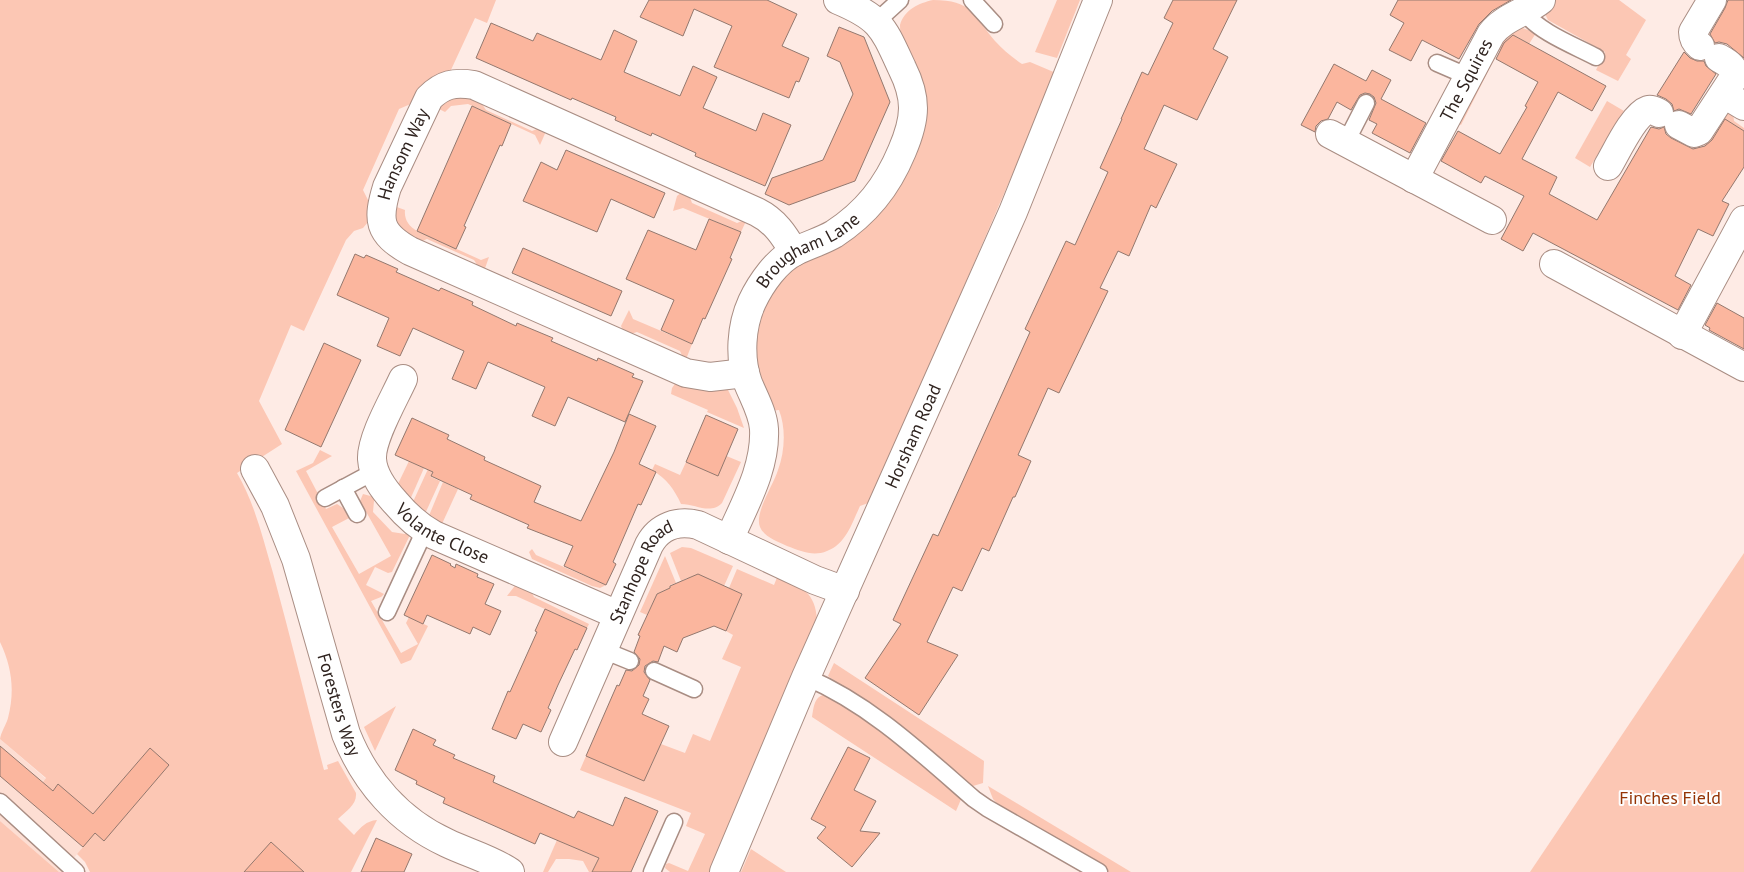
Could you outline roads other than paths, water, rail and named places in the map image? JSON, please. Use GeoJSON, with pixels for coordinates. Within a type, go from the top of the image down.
{"type":"FeatureCollection","features":[{"type":"Feature","properties":{"kind":"street","name":"Brougham Lane"},"geometry":{"type":"LineString","coordinates":[[729,540],[758,472],[764,446],[762,420],[745,373],[743,362],[744,338],[752,302],[770,274],[783,260],[794,252],[832,235],[864,210],[883,188],[897,163],[906,141],[912,117],[912,97],[904,73],[886,34],[877,21],[861,10],[838,0]]}},
{"type":"Feature","properties":{"kind":"street","name":"Horsham Road"},"geometry":{"type":"LineString","coordinates":[[724,872],[806,677],[1013,212],[1098,0]]}},
{"type":"Feature","properties":{"kind":"street"},"geometry":{"type":"LineString","coordinates":[[1608,166],[1637,118],[1646,111],[1651,110],[1694,133],[1702,128],[1723,81],[1693,37],[1693,32],[1712,0]]}},
{"type":"Feature","properties":{"kind":"street","name":"The Squires"},"geometry":{"type":"LineString","coordinates":[[1414,178],[1467,76],[1496,26],[1532,6]]}},
{"type":"Feature","properties":{"kind":"street","name":"Hansom Way"},"geometry":{"type":"LineString","coordinates":[[745,373],[710,377],[686,373],[410,251],[388,236],[381,222],[382,202],[387,187],[429,98],[437,90],[448,85],[460,83],[474,85],[757,212],[769,219],[779,229],[794,252]]}},
{"type":"Feature","properties":{"kind":"street"},"geometry":{"type":"LineString","coordinates":[[1338,138],[1492,220]]}},
{"type":"Feature","properties":{"kind":"street"},"geometry":{"type":"LineString","coordinates":[[1682,335],[1744,220]]}},
{"type":"Feature","properties":{"kind":"street"},"geometry":{"type":"LineString","coordinates":[[1554,264],[1744,367]]}},
{"type":"Feature","properties":{"kind":"street","name":"Volante Close"},"geometry":{"type":"LineString","coordinates":[[402,379],[374,444],[372,460],[376,474],[385,491],[406,514],[424,530],[618,615]]}},
{"type":"Feature","properties":{"kind":"street","name":"Foresters Way"},"geometry":{"type":"LineString","coordinates":[[255,469],[275,506],[296,559],[354,756],[380,794],[393,808],[419,827],[446,842],[502,866],[510,872]]}},
{"type":"Feature","properties":{"kind":"street","name":"Stanhope Road"},"geometry":{"type":"LineString","coordinates":[[563,742],[649,545],[653,537],[665,528],[674,524],[689,523],[707,528],[815,580],[845,590]]}},
{"type":"Feature","properties":{"kind":"lane"},"geometry":{"type":"LineString","coordinates":[[877,21],[900,0]]}},
{"type":"Feature","properties":{"kind":"lane"},"geometry":{"type":"LineString","coordinates":[[972,0],[994,24]]}},
{"type":"Feature","properties":{"kind":"lane"},"geometry":{"type":"LineString","coordinates":[[1532,6],[1530,20],[1596,57]]}},
{"type":"Feature","properties":{"kind":"lane"},"geometry":{"type":"LineString","coordinates":[[1437,62],[1467,76]]}},
{"type":"Feature","properties":{"kind":"lane"},"geometry":{"type":"LineString","coordinates":[[1338,138],[1366,103]]}},
{"type":"Feature","properties":{"kind":"lane"},"geometry":{"type":"LineString","coordinates":[[325,498],[364,477],[376,474]]}},
{"type":"Feature","properties":{"kind":"lane"},"geometry":{"type":"LineString","coordinates":[[343,488],[357,514]]}},
{"type":"Feature","properties":{"kind":"lane"},"geometry":{"type":"LineString","coordinates":[[387,612],[424,530]]}},
{"type":"Feature","properties":{"kind":"lane"},"geometry":{"type":"LineString","coordinates":[[603,650],[630,661]]}},
{"type":"Feature","properties":{"kind":"lane"},"geometry":{"type":"LineString","coordinates":[[654,671],[694,689]]}},
{"type":"Feature","properties":{"kind":"lane"},"geometry":{"type":"LineString","coordinates":[[806,677],[844,695],[873,714],[987,808],[1099,872]]}},
{"type":"Feature","properties":{"kind":"lane"},"geometry":{"type":"LineString","coordinates":[[0,802],[76,872]]}},
{"type":"Feature","properties":{"kind":"lane"},"geometry":{"type":"LineString","coordinates":[[652,872],[674,822]]}},
{"type":"Feature","properties":{"kind":"park label","name":"Finches Field"},"geometry":{"type":"Point","coordinates":[1670,798]}}]}
